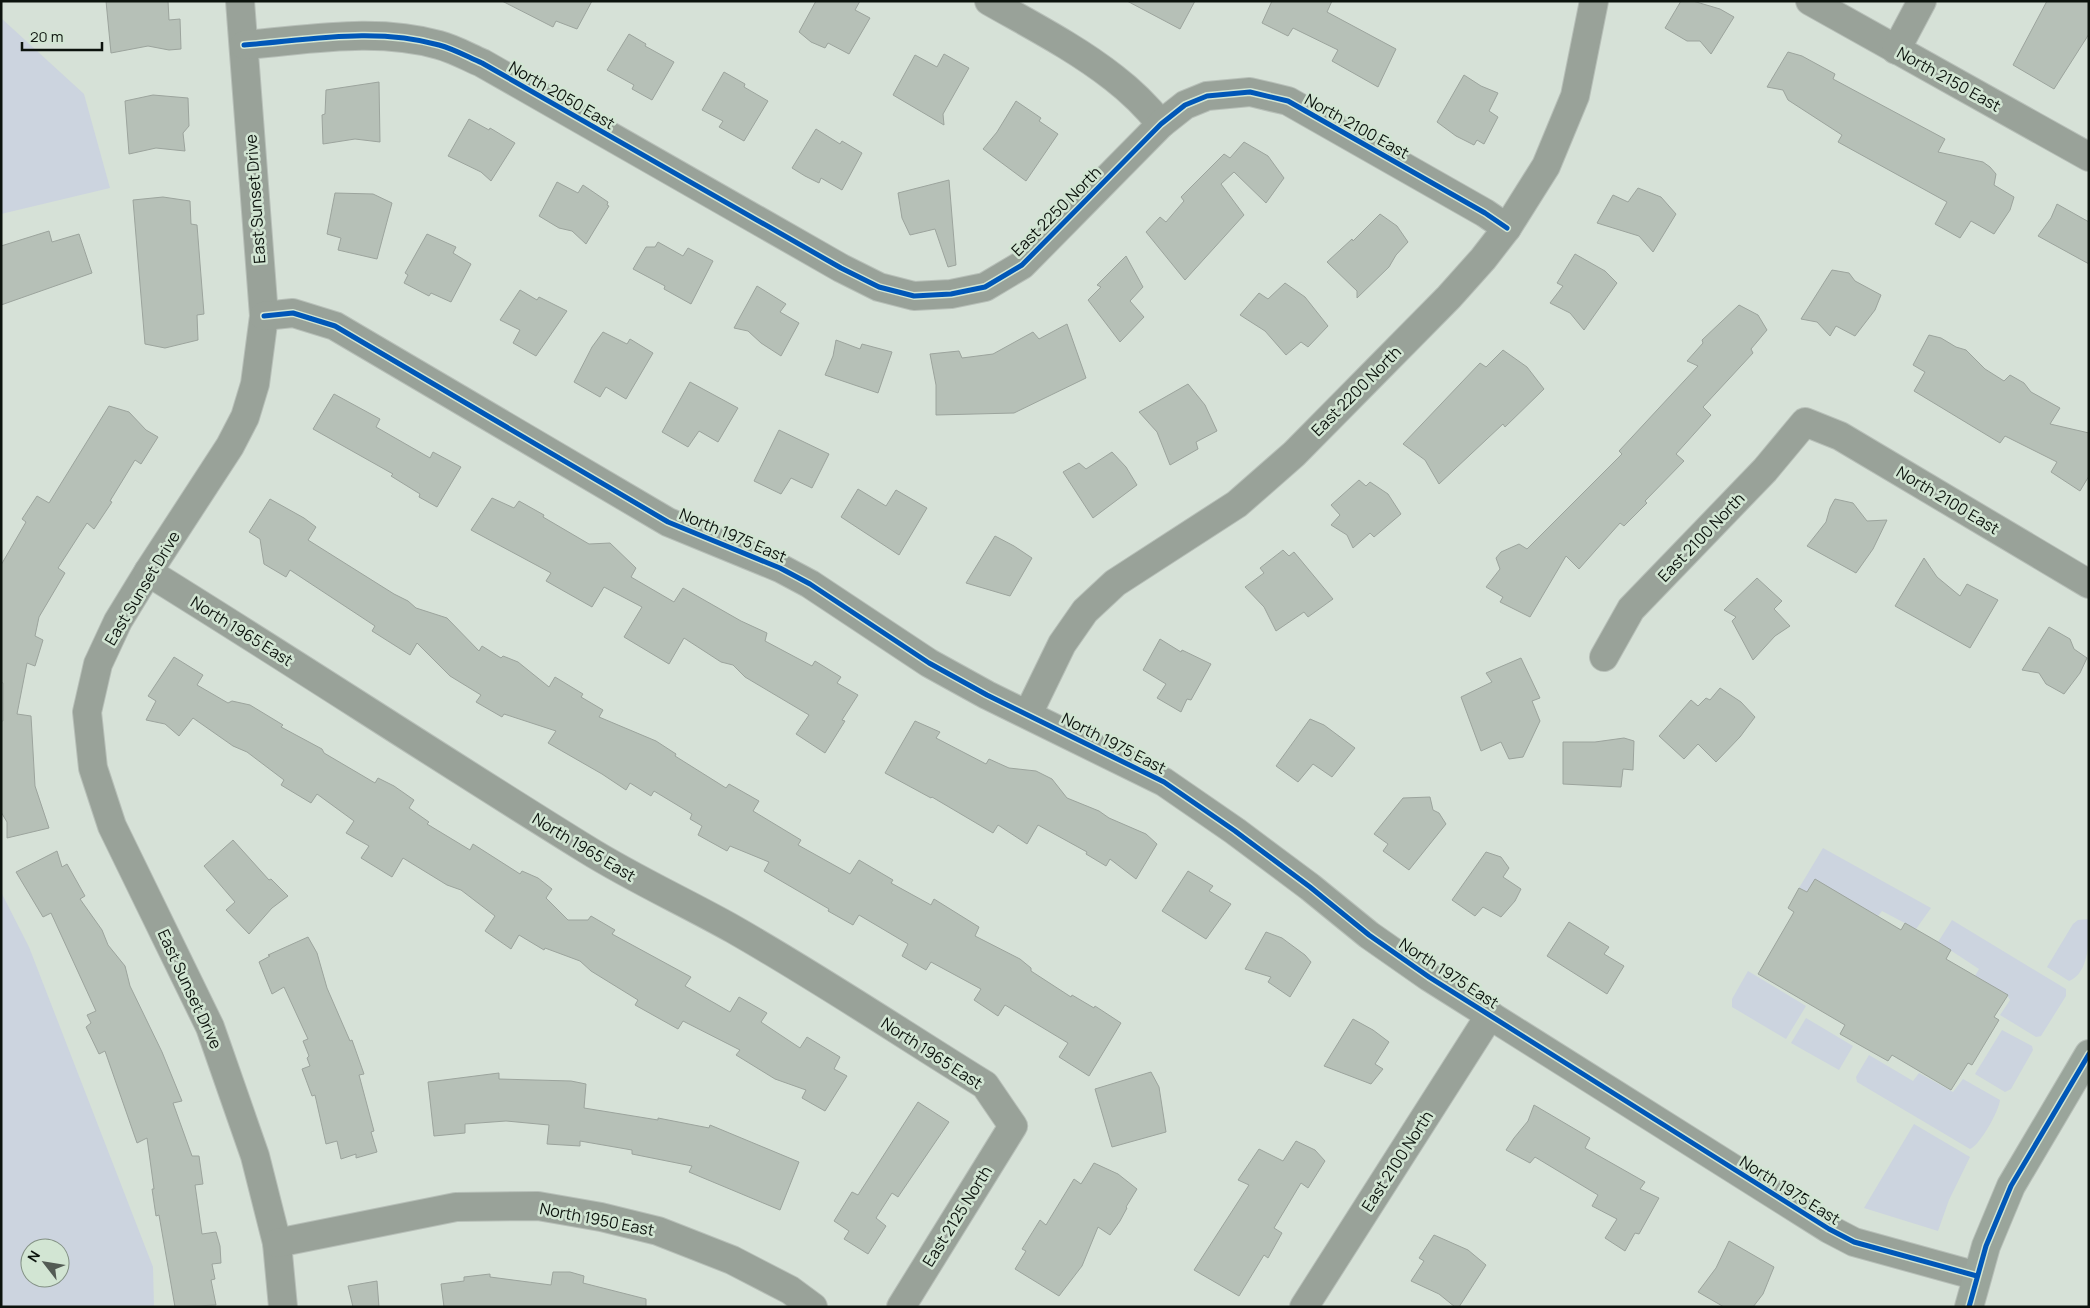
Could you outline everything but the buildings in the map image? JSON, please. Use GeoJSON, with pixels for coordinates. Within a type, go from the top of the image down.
{"type":"FeatureCollection","features":[{"type":"Feature","properties":{"kind":"main road"},"geometry":{"type":"LineString","coordinates":[[1969,1307],[1994,1224],[2011,1186],[2089,1054]]}},
{"type":"Feature","properties":{"kind":"street","name":"East Sunset Drive"},"geometry":{"type":"LineString","coordinates":[[240,1],[264,316],[255,384],[244,417],[230,446],[118,621],[98,664],[87,712],[93,768],[112,826],[210,1028],[255,1156],[277,1243],[283,1307]]}},
{"type":"Feature","properties":{"kind":"street"},"geometry":{"type":"LineString","coordinates":[[988,1],[1074,50],[1114,78],[1143,104],[1161,124]]}},
{"type":"Feature","properties":{"kind":"street","name":"East 2200 North"},"geometry":{"type":"LineString","coordinates":[[1028,714],[1062,644],[1085,611],[1116,583],[1237,504],[1294,454],[1449,297],[1483,259],[1507,228],[1546,166],[1576,96],[1594,1]]}},
{"type":"Feature","properties":{"kind":"street","name":"North 2150 East"},"geometry":{"type":"LineString","coordinates":[[1810,1],[2089,156]]}},
{"type":"Feature","properties":{"kind":"street"},"geometry":{"type":"LineString","coordinates":[[1896,50],[1922,1]]}},
{"type":"Feature","properties":{"kind":"street","name":"North 2050 East"},"geometry":{"type":"LineString","coordinates":[[244,45],[362,35],[407,37],[441,45],[482,63],[841,268]]}},
{"type":"Feature","properties":{"kind":"street","name":"North 2100 East"},"geometry":{"type":"LineString","coordinates":[[1138,146],[1185,105],[1207,96],[1250,92],[1288,101],[1485,213],[1507,228]]}},
{"type":"Feature","properties":{"kind":"street","name":"East 2250 North"},"geometry":{"type":"LineString","coordinates":[[841,268],[878,287],[914,296],[951,294],[984,287],[1022,265],[1138,146]]}},
{"type":"Feature","properties":{"kind":"street","name":"North 1975 East"},"geometry":{"type":"LineString","coordinates":[[264,316],[293,313],[335,326],[668,522],[780,568],[810,584],[929,663],[987,695],[1164,782],[1236,831],[1369,935],[1429,977],[1829,1229],[1854,1242],[1977,1276]]}},
{"type":"Feature","properties":{"kind":"street","name":"North 2100 East"},"geometry":{"type":"LineString","coordinates":[[1805,422],[1840,436],[2089,584]]}},
{"type":"Feature","properties":{"kind":"street","name":"East 2100 North"},"geometry":{"type":"LineString","coordinates":[[1604,657],[1631,609],[1765,470],[1805,422]]}},
{"type":"Feature","properties":{"kind":"street","name":"North 1965 East"},"geometry":{"type":"LineString","coordinates":[[148,572],[241,629],[352,702],[588,851],[772,952],[985,1086],[1013,1126]]}},
{"type":"Feature","properties":{"kind":"street","name":"East 2100 North"},"geometry":{"type":"LineString","coordinates":[[1304,1307],[1490,1015]]}},
{"type":"Feature","properties":{"kind":"street","name":"East 2125 North"},"geometry":{"type":"LineString","coordinates":[[901,1307],[1013,1126]]}},
{"type":"Feature","properties":{"kind":"street","name":"North 1950 East"},"geometry":{"type":"LineString","coordinates":[[277,1243],[456,1207],[538,1206],[601,1217],[658,1231],[732,1260],[790,1290],[813,1307]]}},
{"type":"Feature","properties":{"kind":"shaded area"},"geometry":{"type":"Polygon","coordinates":[[[1,18],[84,94],[110,188],[1,214],[1,18]]]}},
{"type":"Feature","properties":{"kind":"shaded area"},"geometry":{"type":"Polygon","coordinates":[[[1823,848],[1931,908],[1916,929],[1882,911],[1878,916],[1815,880],[1807,892],[1799,888],[1823,848]]]}},
{"type":"Feature","properties":{"kind":"shaded area"},"geometry":{"type":"Polygon","coordinates":[[[1,892],[29,947],[153,1267],[154,1307],[1,1307],[1,892]]]}},
{"type":"Feature","properties":{"kind":"shaded area"},"geometry":{"type":"Polygon","coordinates":[[[2089,919],[2085,963],[2076,977],[2069,981],[2047,967],[2073,924],[2078,920],[2089,919]]]}},
{"type":"Feature","properties":{"kind":"shaded area"},"geometry":{"type":"Polygon","coordinates":[[[1952,920],[2066,989],[2066,996],[2041,1036],[2036,1037],[2000,1015],[2010,1000],[2007,995],[1975,976],[1979,969],[1938,942],[1952,920]]]}},
{"type":"Feature","properties":{"kind":"shaded area"},"geometry":{"type":"Polygon","coordinates":[[[1748,971],[1806,1006],[1786,1039],[1732,1007],[1732,999],[1748,971]]]}},
{"type":"Feature","properties":{"kind":"shaded area"},"geometry":{"type":"Polygon","coordinates":[[[1806,1018],[1853,1046],[1839,1070],[1791,1043],[1806,1018]]]}},
{"type":"Feature","properties":{"kind":"shaded area"},"geometry":{"type":"Polygon","coordinates":[[[2002,1030],[2032,1046],[2033,1050],[2011,1089],[2005,1092],[1975,1074],[2002,1030]]]}},
{"type":"Feature","properties":{"kind":"shaded area"},"geometry":{"type":"Polygon","coordinates":[[[1869,1055],[1913,1081],[1919,1073],[1953,1092],[1963,1079],[2000,1100],[1984,1135],[1970,1149],[1857,1082],[1856,1077],[1869,1055]]]}},
{"type":"Feature","properties":{"kind":"shaded area"},"geometry":{"type":"Polygon","coordinates":[[[1914,1124],[1970,1157],[1949,1200],[1938,1231],[1864,1208],[1914,1124]]]}},
{"type":"Feature","properties":{"kind":"cycle path"},"geometry":{"type":"LineString","coordinates":[[244,45],[342,36],[366,36],[415,40],[450,49],[482,63],[841,268],[879,287],[914,296],[951,294],[985,287],[1022,265],[1161,124],[1185,105],[1207,96],[1250,92],[1288,101],[1485,213],[1507,228]]}},
{"type":"Feature","properties":{"kind":"cycle path"},"geometry":{"type":"LineString","coordinates":[[264,316],[293,313],[335,326],[668,522],[780,568],[810,584],[929,663],[987,695],[1164,782],[1235,831],[1310,887],[1369,935],[1429,977],[1829,1229],[1854,1242],[1977,1276]]}},
{"type":"Feature","properties":{"kind":"cycle path"},"geometry":{"type":"LineString","coordinates":[[1969,1307],[1986,1246],[2011,1186],[2089,1054]]}}]}
